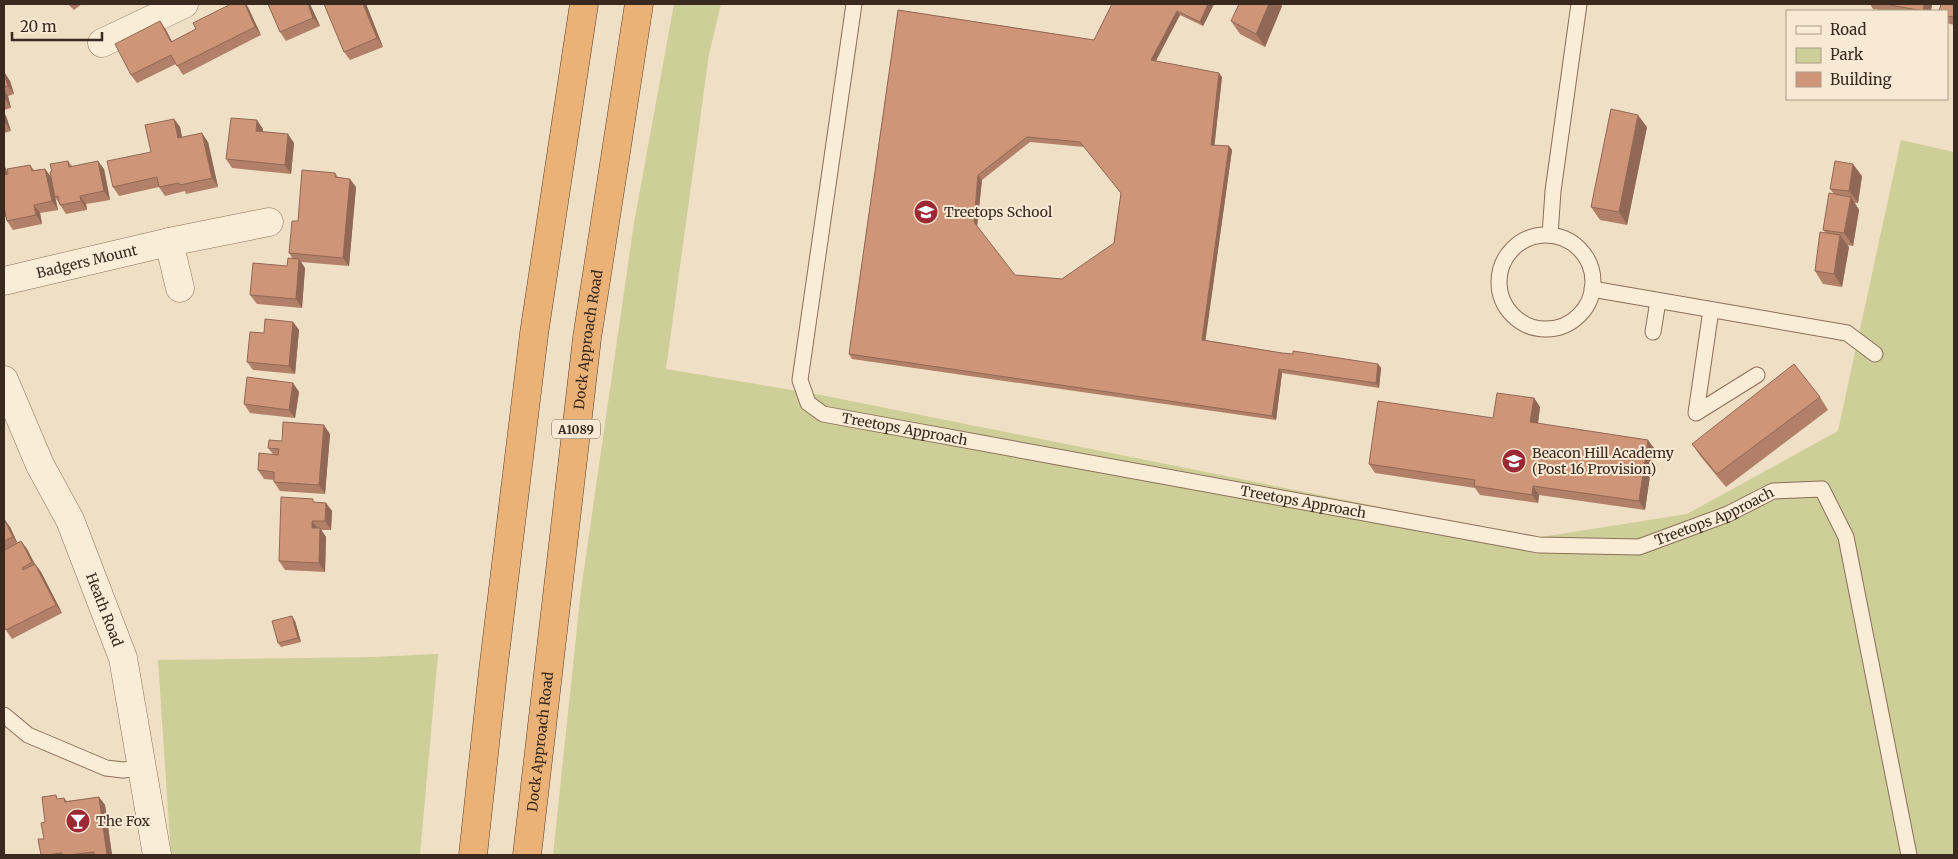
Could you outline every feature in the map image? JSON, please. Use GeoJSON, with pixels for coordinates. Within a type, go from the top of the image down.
{"type":"FeatureCollection","features":[{"type":"Feature","properties":{"kind":"highway"},"geometry":{"type":"LineString","coordinates":[[472,855],[534,334],[584,4]]}},
{"type":"Feature","properties":{"kind":"highway","name":"Dock Approach Road"},"geometry":{"type":"LineString","coordinates":[[527,855],[587,338],[639,4]]}},
{"type":"Feature","properties":{"kind":"street"},"geometry":{"type":"LineString","coordinates":[[102,43],[154,10],[184,4]]}},
{"type":"Feature","properties":{"kind":"street","name":"Badgers Mount"},"geometry":{"type":"LineString","coordinates":[[4,280],[268,222]]}},
{"type":"Feature","properties":{"kind":"street"},"geometry":{"type":"LineString","coordinates":[[170,242],[180,288]]}},
{"type":"Feature","properties":{"kind":"street","name":"Heath Road"},"geometry":{"type":"LineString","coordinates":[[4,384],[40,465],[70,520],[123,658],[157,855]]}},
{"type":"Feature","properties":{"kind":"lane","name":"Treetops Approach"},"geometry":{"type":"LineString","coordinates":[[854,4],[800,380],[808,403],[823,414],[1539,545],[1638,547],[1728,514],[1773,491],[1822,488],[1846,537],[1909,855]]}},
{"type":"Feature","properties":{"kind":"lane"},"geometry":{"type":"LineString","coordinates":[[1550,235],[1553,191],[1579,4]]}},
{"type":"Feature","properties":{"kind":"lane"},"geometry":{"type":"LineString","coordinates":[[1550,235],[1565,239],[1578,247],[1587,259],[1592,274],[1592,289],[1588,303],[1579,316],[1566,324],[1552,329],[1536,328],[1504,315],[1496,269],[1508,253],[1520,242],[1534,236],[1550,235]]}},
{"type":"Feature","properties":{"kind":"lane"},"geometry":{"type":"LineString","coordinates":[[1592,289],[1847,333],[1875,354]]}},
{"type":"Feature","properties":{"kind":"lane"},"geometry":{"type":"LineString","coordinates":[[1654,332],[1658,300]]}},
{"type":"Feature","properties":{"kind":"lane"},"geometry":{"type":"LineString","coordinates":[[1711,310],[1696,413],[1756,375]]}},
{"type":"Feature","properties":{"kind":"lane"},"geometry":{"type":"LineString","coordinates":[[4,715],[28,735],[106,768],[123,770],[142,768]]}},
{"type":"Feature","properties":{"kind":"green space"},"geometry":{"type":"Polygon","coordinates":[[[674,4],[721,4],[709,54],[666,369],[816,394],[1535,538],[1687,514],[1838,431],[1901,140],[1954,152],[1954,855],[553,855],[581,590],[634,223],[674,4]]]}},
{"type":"Feature","properties":{"kind":"green space"},"geometry":{"type":"Polygon","coordinates":[[[438,654],[420,855],[171,855],[158,660],[373,657],[438,654]]]}},
{"type":"Feature","properties":{"kind":"building"},"geometry":{"type":"Polygon","coordinates":[[[231,4],[245,4],[255,27],[177,66],[171,55],[131,75],[115,44],[160,21],[171,42],[196,29],[193,23],[231,4]]]}},
{"type":"Feature","properties":{"kind":"building"},"geometry":{"type":"Polygon","coordinates":[[[268,4],[308,4],[313,18],[280,32],[268,4]]]}},
{"type":"Feature","properties":{"kind":"building"},"geometry":{"type":"Polygon","coordinates":[[[324,4],[363,4],[377,38],[344,52],[324,4]]]}},
{"type":"Feature","properties":{"kind":"building","name":"Treetops School"},"geometry":{"type":"Polygon","coordinates":[[[1112,4],[1208,4],[1200,22],[1177,11],[1151,60],[1219,73],[1211,145],[1229,146],[1202,340],[1282,353],[1293,354],[1293,351],[1378,364],[1376,383],[1279,369],[1272,416],[849,354],[898,10],[1094,40],[1112,4]],[[1027,137],[978,175],[974,222],[1015,275],[1062,279],[1114,243],[1121,193],[1080,142],[1027,137]]]}},
{"type":"Feature","properties":{"kind":"building"},"geometry":{"type":"Polygon","coordinates":[[[1239,4],[1269,4],[1256,34],[1231,21],[1239,4]]]}},
{"type":"Feature","properties":{"kind":"building"},"geometry":{"type":"Polygon","coordinates":[[[1885,4],[1924,4],[1923,10],[1885,4]]]}},
{"type":"Feature","properties":{"kind":"building"},"geometry":{"type":"Polygon","coordinates":[[[1941,4],[1954,4],[1954,17],[1948,16],[1948,10],[1939,10],[1941,4]]]}},
{"type":"Feature","properties":{"kind":"building"},"geometry":{"type":"Polygon","coordinates":[[[4,73],[8,86],[4,87],[4,73]]]}},
{"type":"Feature","properties":{"kind":"building"},"geometry":{"type":"Polygon","coordinates":[[[1611,109],[1638,115],[1619,212],[1591,207],[1611,109]]]}},
{"type":"Feature","properties":{"kind":"building"},"geometry":{"type":"Polygon","coordinates":[[[231,118],[257,120],[256,131],[288,134],[285,165],[226,159],[231,118]]]}},
{"type":"Feature","properties":{"kind":"building"},"geometry":{"type":"Polygon","coordinates":[[[174,119],[178,138],[202,133],[212,178],[180,185],[179,183],[159,187],[157,177],[113,187],[107,161],[151,152],[145,125],[174,119]]]}},
{"type":"Feature","properties":{"kind":"building"},"geometry":{"type":"Polygon","coordinates":[[[68,161],[69,167],[98,161],[104,191],[80,196],[81,201],[60,205],[58,196],[55,197],[50,164],[68,161]]]}},
{"type":"Feature","properties":{"kind":"building"},"geometry":{"type":"Polygon","coordinates":[[[1835,161],[1853,164],[1849,191],[1830,189],[1835,161]]]}},
{"type":"Feature","properties":{"kind":"building"},"geometry":{"type":"Polygon","coordinates":[[[30,165],[32,171],[45,169],[52,201],[34,205],[36,215],[7,221],[4,207],[4,175],[8,174],[7,169],[30,165]]]}},
{"type":"Feature","properties":{"kind":"building"},"geometry":{"type":"Polygon","coordinates":[[[302,170],[335,173],[335,177],[350,179],[343,258],[289,253],[292,221],[298,221],[302,170]]]}},
{"type":"Feature","properties":{"kind":"building"},"geometry":{"type":"Polygon","coordinates":[[[1829,193],[1851,197],[1844,233],[1823,230],[1829,193]]]}},
{"type":"Feature","properties":{"kind":"building"},"geometry":{"type":"Polygon","coordinates":[[[1820,232],[1840,235],[1834,274],[1815,271],[1820,232]]]}},
{"type":"Feature","properties":{"kind":"building"},"geometry":{"type":"Polygon","coordinates":[[[288,258],[299,259],[296,299],[250,295],[253,263],[287,266],[288,258]]]}},
{"type":"Feature","properties":{"kind":"building"},"geometry":{"type":"Polygon","coordinates":[[[265,319],[293,322],[289,366],[247,362],[250,332],[264,333],[265,319]]]}},
{"type":"Feature","properties":{"kind":"building"},"geometry":{"type":"Polygon","coordinates":[[[1794,364],[1820,397],[1717,474],[1692,444],[1794,364]]]}},
{"type":"Feature","properties":{"kind":"building"},"geometry":{"type":"Polygon","coordinates":[[[247,377],[293,383],[289,410],[244,404],[247,377]]]}},
{"type":"Feature","properties":{"kind":"building","name":"Beacon Hill Academy (Post 16 Provision)"},"geometry":{"type":"Polygon","coordinates":[[[1497,393],[1534,398],[1530,422],[1648,440],[1639,501],[1533,486],[1532,495],[1474,486],[1475,480],[1369,464],[1378,401],[1493,418],[1497,393]]]}},
{"type":"Feature","properties":{"kind":"building"},"geometry":{"type":"Polygon","coordinates":[[[283,422],[324,425],[319,485],[274,482],[274,472],[258,470],[259,453],[278,455],[279,449],[268,448],[269,440],[282,441],[283,422]]]}},
{"type":"Feature","properties":{"kind":"building"},"geometry":{"type":"Polygon","coordinates":[[[281,497],[313,499],[313,502],[326,503],[325,521],[312,521],[312,528],[320,528],[319,563],[279,561],[281,497]]]}},
{"type":"Feature","properties":{"kind":"building"},"geometry":{"type":"Polygon","coordinates":[[[4,519],[13,537],[4,541],[4,519]]]}},
{"type":"Feature","properties":{"kind":"building"},"geometry":{"type":"Polygon","coordinates":[[[21,541],[32,562],[22,568],[23,570],[35,564],[56,605],[6,630],[4,627],[4,548],[5,550],[21,541]]]}},
{"type":"Feature","properties":{"kind":"building"},"geometry":{"type":"Polygon","coordinates":[[[292,616],[298,638],[278,643],[272,621],[292,616]]]}},
{"type":"Feature","properties":{"kind":"building","name":"The Fox"},"geometry":{"type":"Polygon","coordinates":[[[56,795],[57,799],[64,798],[65,802],[99,797],[107,855],[94,855],[94,852],[69,855],[62,855],[62,853],[41,855],[38,839],[44,839],[41,823],[45,822],[42,797],[56,795]]]}},
{"type":"Feature","properties":{"kind":"place","name":"Treetops School"},"geometry":{"type":"Point","coordinates":[926,212]}},
{"type":"Feature","properties":{"kind":"place","name":"Beacon Hill Academy (Post 16 Provision)"},"geometry":{"type":"Point","coordinates":[1514,461]}},
{"type":"Feature","properties":{"kind":"place","name":"The Fox"},"geometry":{"type":"Point","coordinates":[78,821]}}]}
